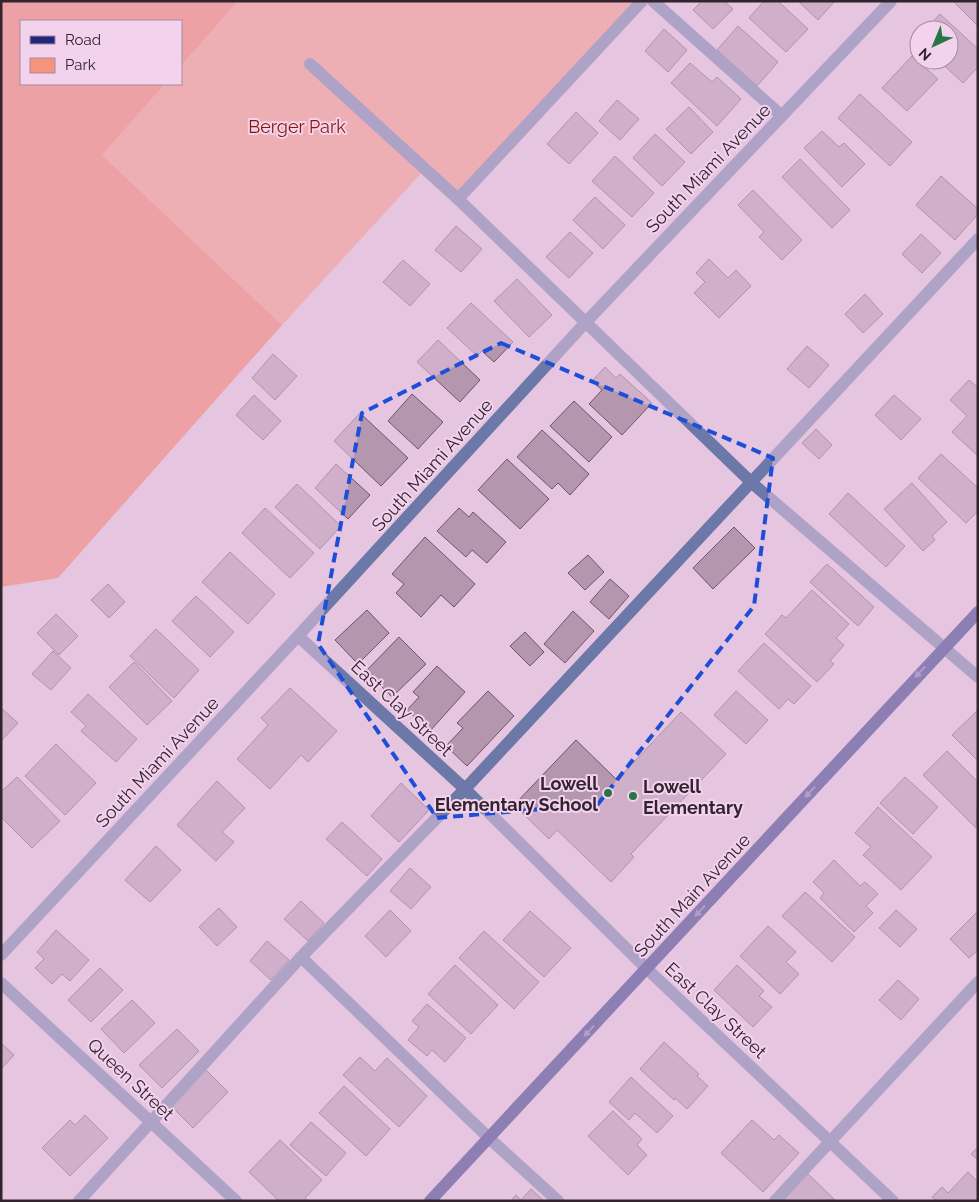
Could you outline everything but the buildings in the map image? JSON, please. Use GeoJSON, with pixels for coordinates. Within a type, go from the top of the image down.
{"type":"FeatureCollection","features":[{"type":"Feature","properties":{"kind":"main road","name":"South Main Avenue"},"geometry":{"type":"LineString","coordinates":[[430,1201],[647,969],[944,646],[978,612]]}},
{"type":"Feature","properties":{"kind":"street"},"geometry":{"type":"LineString","coordinates":[[458,199],[642,1]]}},
{"type":"Feature","properties":{"kind":"street"},"geometry":{"type":"LineString","coordinates":[[653,1],[782,116]]}},
{"type":"Feature","properties":{"kind":"street","name":"South Miami Avenue"},"geometry":{"type":"LineString","coordinates":[[1,955],[298,636],[586,322],[892,1]]}},
{"type":"Feature","properties":{"kind":"street"},"geometry":{"type":"LineString","coordinates":[[310,64],[458,199],[752,483],[978,677]]}},
{"type":"Feature","properties":{"kind":"street"},"geometry":{"type":"LineString","coordinates":[[79,1201],[302,957],[465,789],[978,239]]}},
{"type":"Feature","properties":{"kind":"street","name":"East Clay Street"},"geometry":{"type":"LineString","coordinates":[[298,636],[465,789],[647,969],[893,1201]]}},
{"type":"Feature","properties":{"kind":"street"},"geometry":{"type":"LineString","coordinates":[[302,957],[489,1138],[558,1201]]}},
{"type":"Feature","properties":{"kind":"street","name":"Queen Street"},"geometry":{"type":"LineString","coordinates":[[1,982],[236,1201]]}},
{"type":"Feature","properties":{"kind":"street"},"geometry":{"type":"LineString","coordinates":[[775,1201],[978,982]]}},
{"type":"Feature","properties":{"kind":"highlighted area"},"geometry":{"type":"Polygon","coordinates":[[[501,343],[773,458],[754,606],[598,804],[437,818],[318,644],[362,413],[501,343]]]}},
{"type":"Feature","properties":{"kind":"green space","name":"Berger Park"},"geometry":{"type":"Polygon","coordinates":[[[238,1],[642,1],[458,199],[425,169],[282,325],[102,155],[164,85],[182,85],[182,65],[238,1]]]}},
{"type":"Feature","properties":{"kind":"shaded area"},"geometry":{"type":"Polygon","coordinates":[[[1,1],[238,1],[182,65],[182,20],[20,20],[20,85],[164,85],[102,155],[282,325],[58,578],[1,587],[1,1]]]}},
{"type":"Feature","properties":{"kind":"place","name":"Lowell Elementary School"},"geometry":{"type":"Point","coordinates":[608,793]}},
{"type":"Feature","properties":{"kind":"place","name":"Lowell Elementary"},"geometry":{"type":"Point","coordinates":[633,796]}}]}
